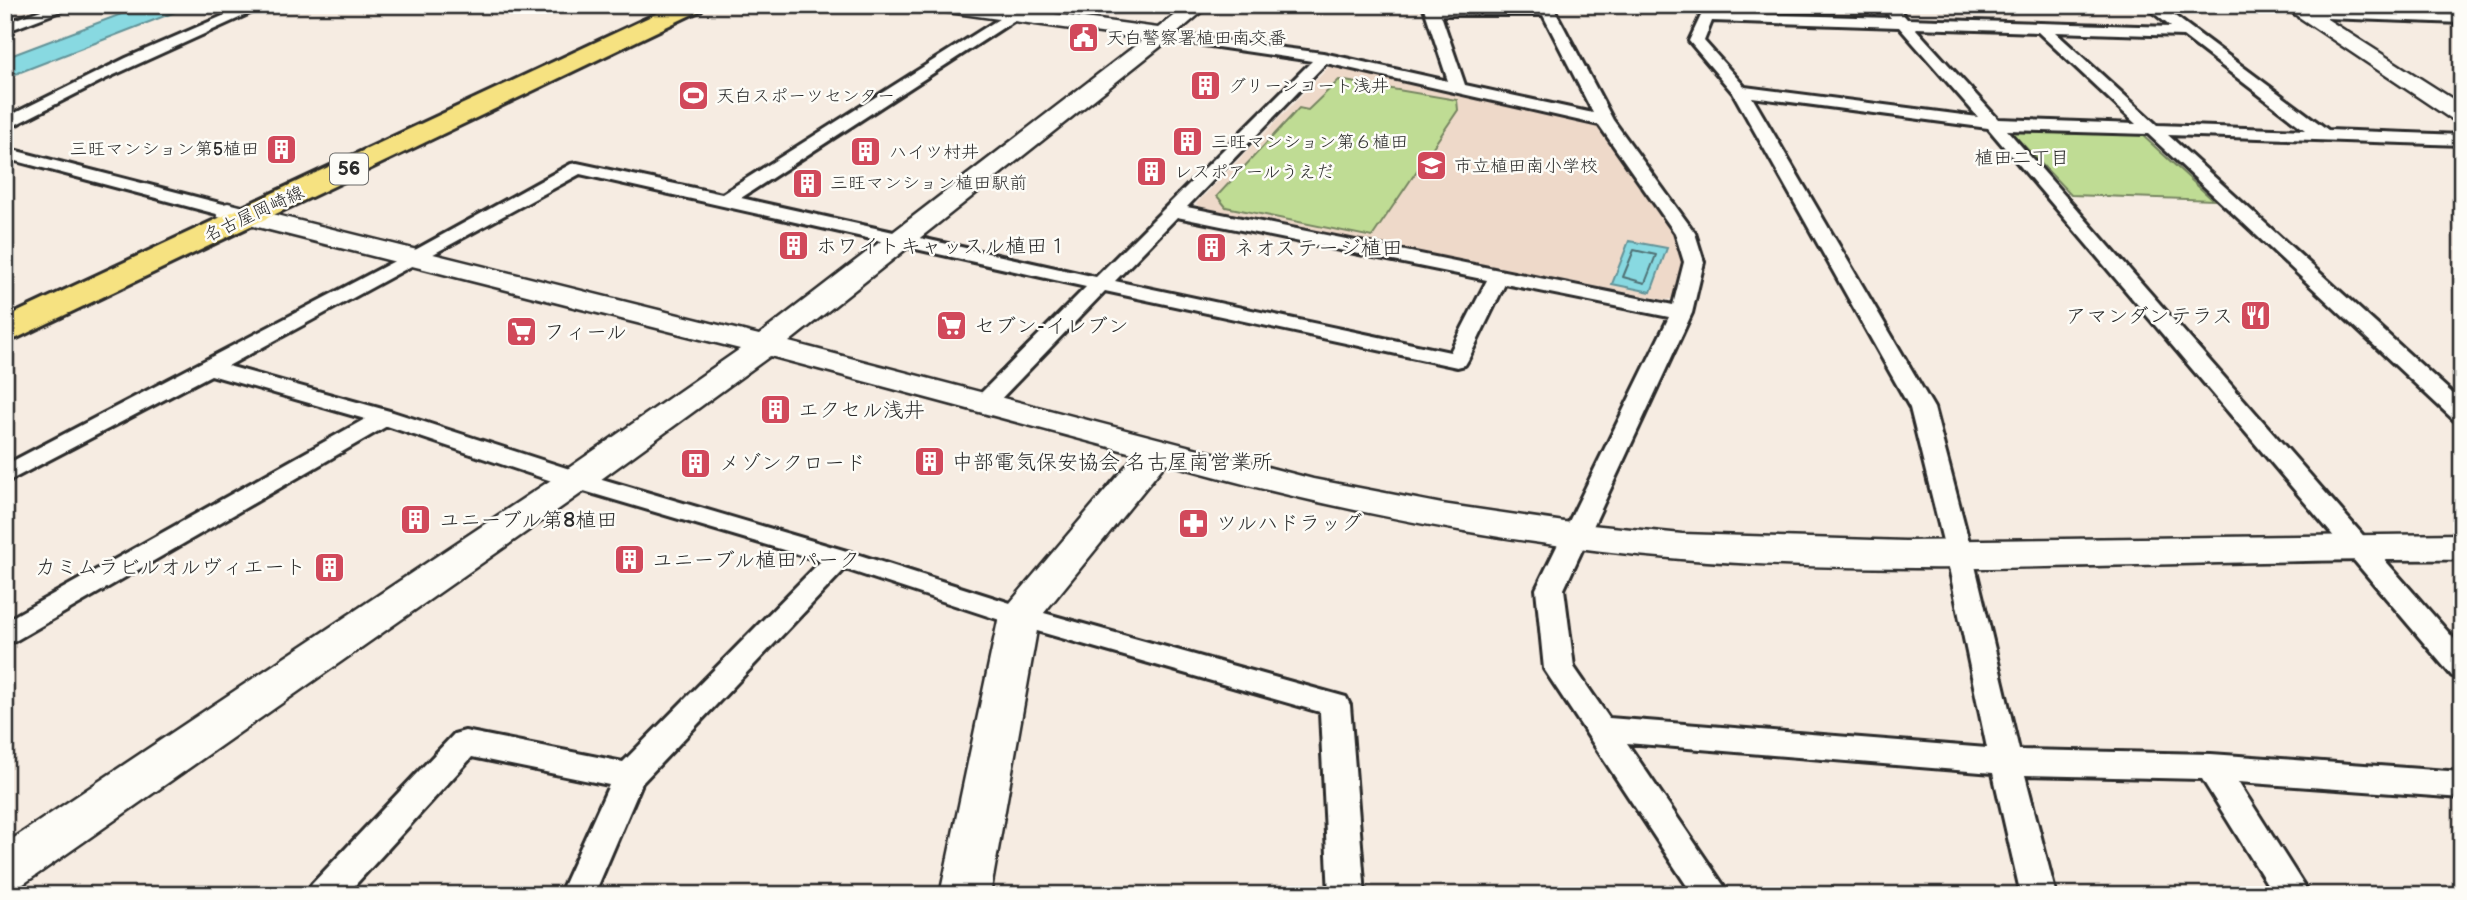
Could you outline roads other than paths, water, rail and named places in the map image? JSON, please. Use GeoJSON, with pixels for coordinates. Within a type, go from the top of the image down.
{"type":"FeatureCollection","features":[{"type":"Feature","properties":{"kind":"main road","name":"名古屋岡崎線"},"geometry":{"type":"LineString","coordinates":[[5,331],[667,5]]}},
{"type":"Feature","properties":{"kind":"main road","name":"名古屋岡崎線"},"geometry":{"type":"LineString","coordinates":[[5,314],[239,214],[693,5]]}},
{"type":"Feature","properties":{"kind":"street"},"geometry":{"type":"LineString","coordinates":[[5,28],[69,5]]}},
{"type":"Feature","properties":{"kind":"street"},"geometry":{"type":"LineString","coordinates":[[5,125],[66,90],[157,47],[261,5]]}},
{"type":"Feature","properties":{"kind":"street"},"geometry":{"type":"LineString","coordinates":[[941,5],[1023,11],[1323,58],[1605,121]]}},
{"type":"Feature","properties":{"kind":"street"},"geometry":{"type":"LineString","coordinates":[[5,870],[576,480],[764,346],[1200,5]]}},
{"type":"Feature","properties":{"kind":"street"},"geometry":{"type":"LineString","coordinates":[[1887,5],[1993,124],[2462,668]]}},
{"type":"Feature","properties":{"kind":"street"},"geometry":{"type":"LineString","coordinates":[[2151,5],[2323,135]]}},
{"type":"Feature","properties":{"kind":"street"},"geometry":{"type":"LineString","coordinates":[[1459,90],[1432,8],[1547,8],[1605,121],[1685,233],[1694,262],[1681,313],[1550,589],[1559,669],[1713,895]]}},
{"type":"Feature","properties":{"kind":"street"},"geometry":{"type":"LineString","coordinates":[[2297,10],[2461,19]]}},
{"type":"Feature","properties":{"kind":"street"},"geometry":{"type":"LineString","coordinates":[[2297,10],[2462,116]]}},
{"type":"Feature","properties":{"kind":"street"},"geometry":{"type":"LineString","coordinates":[[725,200],[1023,11]]}},
{"type":"Feature","properties":{"kind":"street"},"geometry":{"type":"LineString","coordinates":[[2039,895],[1959,553],[1922,408],[1740,91],[1696,41],[1710,11],[1905,24],[2187,32]]}},
{"type":"Feature","properties":{"kind":"street"},"geometry":{"type":"LineString","coordinates":[[2042,28],[2462,415]]}},
{"type":"Feature","properties":{"kind":"street"},"geometry":{"type":"LineString","coordinates":[[985,401],[1323,58]]}},
{"type":"Feature","properties":{"kind":"street"},"geometry":{"type":"LineString","coordinates":[[1740,91],[1993,124],[2462,140]]}},
{"type":"Feature","properties":{"kind":"street"},"geometry":{"type":"LineString","coordinates":[[5,153],[413,259],[985,401],[1315,491],[1452,517],[1576,536],[1670,545],[1833,553],[2356,545],[2462,547]]}},
{"type":"Feature","properties":{"kind":"street"},"geometry":{"type":"LineString","coordinates":[[5,475],[211,368],[577,168],[899,241],[1457,360],[1499,276]]}},
{"type":"Feature","properties":{"kind":"street"},"geometry":{"type":"LineString","coordinates":[[1175,211],[1681,313]]}},
{"type":"Feature","properties":{"kind":"street"},"geometry":{"type":"LineString","coordinates":[[211,368],[385,417],[576,480],[840,558],[1019,616],[1335,705],[1347,895]]}},
{"type":"Feature","properties":{"kind":"street"},"geometry":{"type":"LineString","coordinates":[[5,634],[385,417]]}},
{"type":"Feature","properties":{"kind":"street"},"geometry":{"type":"LineString","coordinates":[[965,895],[1019,616],[1158,450]]}},
{"type":"Feature","properties":{"kind":"street"},"geometry":{"type":"LineString","coordinates":[[576,895],[629,776],[840,558]]}},
{"type":"Feature","properties":{"kind":"street"},"geometry":{"type":"LineString","coordinates":[[1600,730],[2006,762],[2211,767],[2462,785]]}},
{"type":"Feature","properties":{"kind":"street"},"geometry":{"type":"LineString","coordinates":[[324,895],[465,743],[629,776]]}},
{"type":"Feature","properties":{"kind":"street"},"geometry":{"type":"LineString","coordinates":[[2211,767],[2293,895]]}},
{"type":"Feature","properties":{"kind":"water"},"geometry":{"type":"Polygon","coordinates":[[[145,5],[193,5],[5,78],[5,58],[145,5]]]}},
{"type":"Feature","properties":{"kind":"water"},"geometry":{"type":"Polygon","coordinates":[[[1629,241],[1667,248],[1651,292],[1612,284],[1629,241]]]}},
{"type":"Feature","properties":{"kind":"place","name":"天白警察署植田南交番"},"geometry":{"type":"Point","coordinates":[1083,38]}},
{"type":"Feature","properties":{"kind":"place","name":"グリーンコート浅井"},"geometry":{"type":"Point","coordinates":[1205,86]}},
{"type":"Feature","properties":{"kind":"place","name":"天白スポーツセンター"},"geometry":{"type":"Point","coordinates":[693,96]}},
{"type":"Feature","properties":{"kind":"place","name":"三旺マンション第６植田"},"geometry":{"type":"Point","coordinates":[1188,142]}},
{"type":"Feature","properties":{"kind":"place","name":"三旺マンション第5植田"},"geometry":{"type":"Point","coordinates":[282,149]}},
{"type":"Feature","properties":{"kind":"place","name":"ハイツ村井"},"geometry":{"type":"Point","coordinates":[866,152]}},
{"type":"Feature","properties":{"kind":"place","name":"市立植田南小学校"},"geometry":{"type":"Point","coordinates":[1431,166]}},
{"type":"Feature","properties":{"kind":"place","name":"レスポアールうえだ"},"geometry":{"type":"Point","coordinates":[1151,172]}},
{"type":"Feature","properties":{"kind":"place","name":"三旺マンション植田駅前"},"geometry":{"type":"Point","coordinates":[807,183]}},
{"type":"Feature","properties":{"kind":"place","name":"ホワイトキャッスル植田１"},"geometry":{"type":"Point","coordinates":[793,246]}},
{"type":"Feature","properties":{"kind":"place","name":"ネオステージ植田"},"geometry":{"type":"Point","coordinates":[1211,248]}},
{"type":"Feature","properties":{"kind":"place","name":"アマンダンテラス"},"geometry":{"type":"Point","coordinates":[2256,316]}},
{"type":"Feature","properties":{"kind":"place","name":"セブン-イレブン"},"geometry":{"type":"Point","coordinates":[951,326]}},
{"type":"Feature","properties":{"kind":"place","name":"フィール"},"geometry":{"type":"Point","coordinates":[521,332]}},
{"type":"Feature","properties":{"kind":"place","name":"エクセル浅井"},"geometry":{"type":"Point","coordinates":[775,410]}},
{"type":"Feature","properties":{"kind":"place","name":"中部電気保安協会 名古屋南営業所"},"geometry":{"type":"Point","coordinates":[929,462]}},
{"type":"Feature","properties":{"kind":"place","name":"メゾンクロード"},"geometry":{"type":"Point","coordinates":[696,463]}},
{"type":"Feature","properties":{"kind":"place","name":"ユニーブル第8植田"},"geometry":{"type":"Point","coordinates":[416,520]}},
{"type":"Feature","properties":{"kind":"place","name":"ツルハドラッグ"},"geometry":{"type":"Point","coordinates":[1193,523]}},
{"type":"Feature","properties":{"kind":"place","name":"ユニーブル植田パーク"},"geometry":{"type":"Point","coordinates":[629,560]}},
{"type":"Feature","properties":{"kind":"place","name":"カミムラビルオルヴィエート"},"geometry":{"type":"Point","coordinates":[329,567]}},
{"type":"Feature","properties":{"kind":"district","name":"植田二丁目"},"geometry":{"type":"Point","coordinates":[2022,158]}}]}
